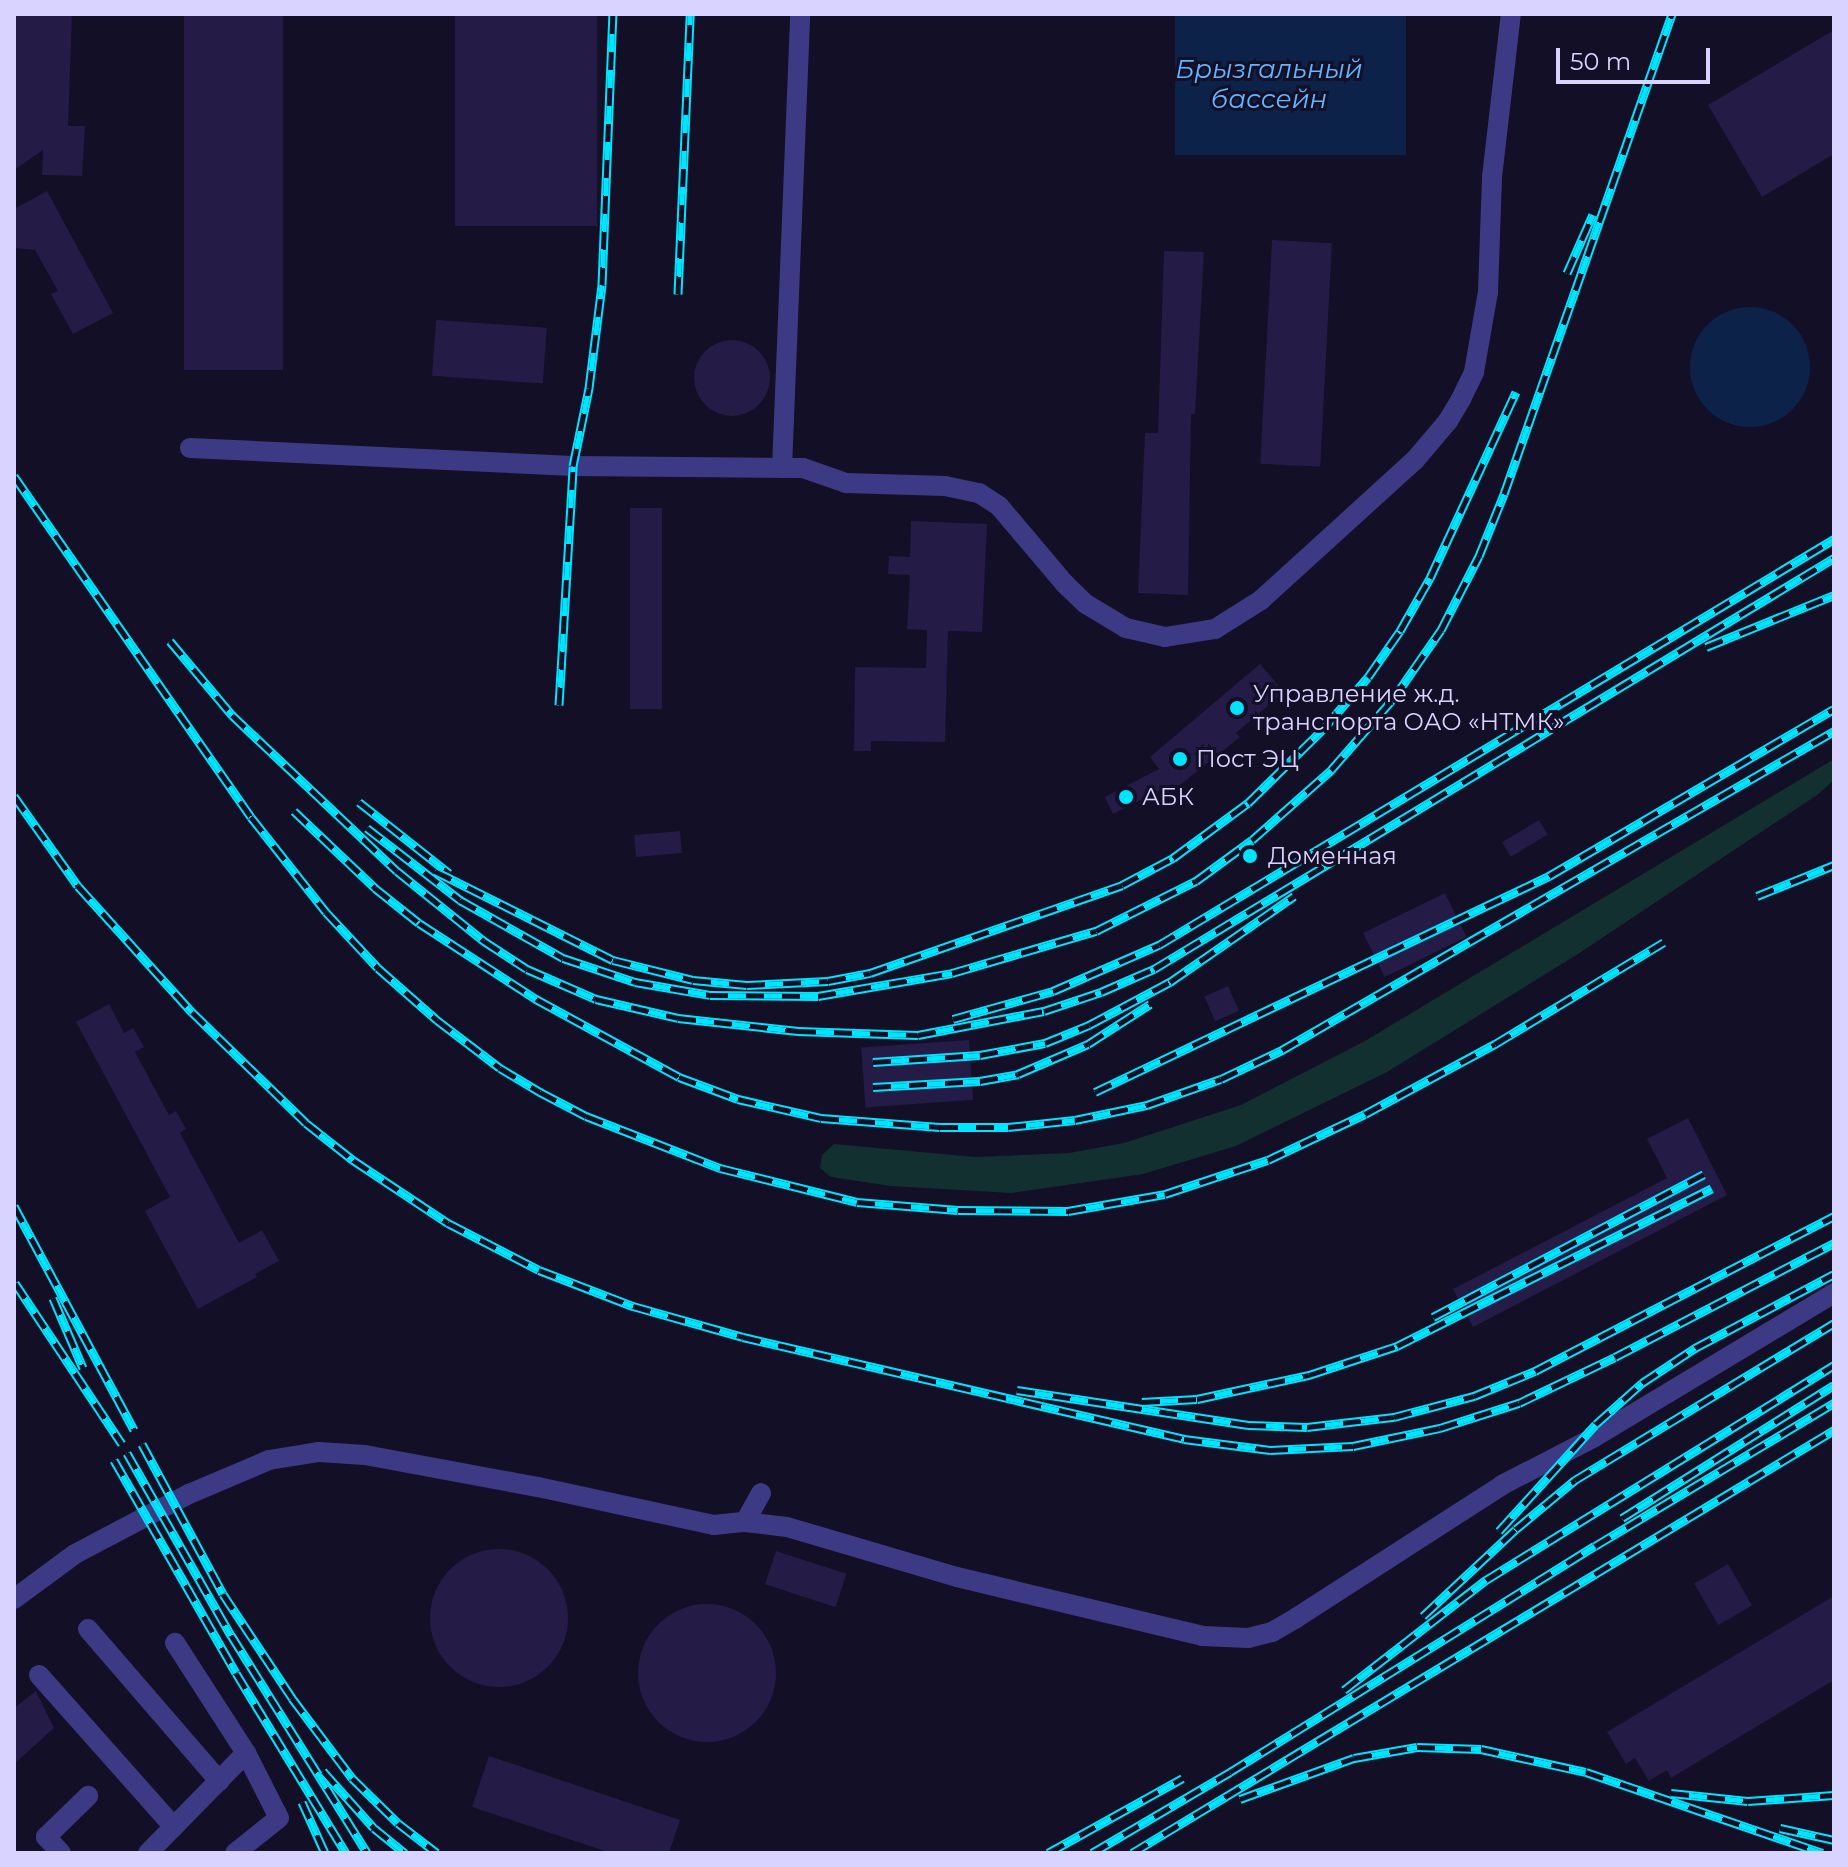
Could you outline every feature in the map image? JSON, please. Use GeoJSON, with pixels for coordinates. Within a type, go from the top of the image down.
{"type":"FeatureCollection","features":[{"type":"Feature","properties":{"kind":"lane"},"geometry":{"type":"LineString","coordinates":[[782,468],[800,14]]}},
{"type":"Feature","properties":{"kind":"lane"},"geometry":{"type":"LineString","coordinates":[[190,448],[573,466],[782,468],[824,472],[846,483],[945,486],[979,493],[999,506],[1086,604],[1126,628],[1149,635],[1183,637],[1215,629],[1275,588],[1415,460],[1448,421],[1474,372],[1488,292],[1492,177],[1511,14]]}},
{"type":"Feature","properties":{"kind":"lane"},"geometry":{"type":"LineString","coordinates":[[14,1599],[53,1567],[103,1538],[239,1471],[294,1453],[365,1455],[714,1525],[745,1522],[787,1527],[957,1577],[1202,1636],[1248,1638],[1272,1632],[1296,1618],[1502,1485],[1593,1438],[1834,1293]]}},
{"type":"Feature","properties":{"kind":"lane"},"geometry":{"type":"LineString","coordinates":[[745,1522],[761,1493]]}},
{"type":"Feature","properties":{"kind":"lane"},"geometry":{"type":"LineString","coordinates":[[88,1629],[219,1781]]}},
{"type":"Feature","properties":{"kind":"lane"},"geometry":{"type":"LineString","coordinates":[[175,1643],[246,1753],[279,1818],[235,1853]]}},
{"type":"Feature","properties":{"kind":"lane"},"geometry":{"type":"LineString","coordinates":[[39,1675],[174,1827]]}},
{"type":"Feature","properties":{"kind":"lane"},"geometry":{"type":"LineString","coordinates":[[148,1853],[246,1753]]}},
{"type":"Feature","properties":{"kind":"lane"},"geometry":{"type":"LineString","coordinates":[[61,1853],[46,1837],[88,1796]]}},
{"type":"Feature","properties":{"kind":"green space"},"geometry":{"type":"Polygon","coordinates":[[[1834,759],[1834,780],[1817,795],[1578,954],[1387,1072],[1236,1146],[1143,1174],[1011,1193],[891,1186],[831,1177],[820,1168],[822,1155],[834,1144],[975,1157],[1069,1153],[1124,1143],[1241,1105],[1365,1041],[1834,759]]]}},
{"type":"Feature","properties":{"kind":"water","name":"Брызгальный бассейн"},"geometry":{"type":"Polygon","coordinates":[[[1175,14],[1406,14],[1406,155],[1175,155],[1175,14]]]}},
{"type":"Feature","properties":{"kind":"water"},"geometry":{"type":"Polygon","coordinates":[[[1750,307],[1773,311],[1793,324],[1806,344],[1810,367],[1806,390],[1793,410],[1773,423],[1750,427],[1727,423],[1707,410],[1694,390],[1690,367],[1694,344],[1707,324],[1727,311],[1750,307]]]}},
{"type":"Feature","properties":{"kind":"building"},"geometry":{"type":"Polygon","coordinates":[[[14,14],[72,14],[68,126],[85,126],[82,176],[42,175],[43,150],[14,170],[14,14]]]}},
{"type":"Feature","properties":{"kind":"building"},"geometry":{"type":"Polygon","coordinates":[[[184,14],[283,14],[283,370],[184,370],[184,14]]]}},
{"type":"Feature","properties":{"kind":"building"},"geometry":{"type":"Polygon","coordinates":[[[455,14],[597,14],[597,226],[455,226],[455,14]]]}},
{"type":"Feature","properties":{"kind":"building"},"geometry":{"type":"Polygon","coordinates":[[[1834,30],[1834,154],[1762,197],[1708,105],[1834,30]]]}},
{"type":"Feature","properties":{"kind":"building"},"geometry":{"type":"Polygon","coordinates":[[[47,191],[113,313],[73,334],[51,294],[58,291],[35,250],[14,248],[14,209],[47,191]]]}},
{"type":"Feature","properties":{"kind":"building"},"geometry":{"type":"Polygon","coordinates":[[[1272,240],[1332,243],[1320,467],[1260,464],[1272,240]]]}},
{"type":"Feature","properties":{"kind":"building"},"geometry":{"type":"Polygon","coordinates":[[[1164,251],[1204,252],[1195,414],[1191,414],[1188,595],[1138,593],[1145,433],[1158,433],[1164,251]]]}},
{"type":"Feature","properties":{"kind":"building"},"geometry":{"type":"Polygon","coordinates":[[[436,320],[547,328],[543,384],[432,376],[436,320]]]}},
{"type":"Feature","properties":{"kind":"building"},"geometry":{"type":"Polygon","coordinates":[[[732,340],[746,343],[759,351],[767,364],[770,378],[767,392],[759,405],[746,413],[732,416],[718,413],[705,405],[697,392],[694,378],[697,364],[705,351],[718,343],[732,340]]]}},
{"type":"Feature","properties":{"kind":"building"},"geometry":{"type":"Polygon","coordinates":[[[630,508],[662,508],[662,709],[630,709],[630,508]]]}},
{"type":"Feature","properties":{"kind":"building"},"geometry":{"type":"Polygon","coordinates":[[[911,521],[987,524],[982,632],[948,631],[945,742],[871,741],[871,751],[854,751],[855,667],[926,668],[927,630],[907,629],[910,575],[888,574],[889,556],[910,557],[911,521]]]}},
{"type":"Feature","properties":{"kind":"building"},"geometry":{"type":"Polygon","coordinates":[[[1260,664],[1284,692],[1236,733],[1240,737],[1175,789],[1172,784],[1113,814],[1105,797],[1159,769],[1150,757],[1260,664]]]}},
{"type":"Feature","properties":{"kind":"building"},"geometry":{"type":"Polygon","coordinates":[[[1539,820],[1548,835],[1511,857],[1502,842],[1539,820]]]}},
{"type":"Feature","properties":{"kind":"building"},"geometry":{"type":"Polygon","coordinates":[[[680,831],[682,853],[636,857],[634,835],[680,831]]]}},
{"type":"Feature","properties":{"kind":"building"},"geometry":{"type":"Polygon","coordinates":[[[1445,893],[1466,937],[1385,977],[1363,933],[1445,893]]]}},
{"type":"Feature","properties":{"kind":"building"},"geometry":{"type":"Polygon","coordinates":[[[1228,986],[1239,1011],[1215,1021],[1204,997],[1228,986]]]}},
{"type":"Feature","properties":{"kind":"building"},"geometry":{"type":"Polygon","coordinates":[[[109,1004],[124,1033],[133,1028],[144,1047],[135,1052],[169,1115],[176,1111],[186,1129],[180,1133],[239,1243],[262,1230],[279,1261],[255,1274],[257,1277],[198,1309],[145,1211],[170,1197],[76,1022],[109,1004]]]}},
{"type":"Feature","properties":{"kind":"building"},"geometry":{"type":"Polygon","coordinates":[[[969,1040],[973,1100],[865,1107],[861,1048],[969,1040]]]}},
{"type":"Feature","properties":{"kind":"building"},"geometry":{"type":"Polygon","coordinates":[[[1688,1118],[1727,1195],[1473,1327],[1453,1289],[1667,1178],[1647,1139],[1688,1118]]]}},
{"type":"Feature","properties":{"kind":"building"},"geometry":{"type":"Polygon","coordinates":[[[499,1549],[525,1554],[548,1569],[563,1592],[568,1618],[563,1644],[548,1667],[525,1682],[499,1687],[473,1682],[450,1667],[435,1644],[430,1618],[435,1592],[450,1569],[473,1554],[499,1549]]]}},
{"type":"Feature","properties":{"kind":"building"},"geometry":{"type":"Polygon","coordinates":[[[776,1551],[846,1574],[836,1607],[765,1584],[776,1551]]]}},
{"type":"Feature","properties":{"kind":"building"},"geometry":{"type":"Polygon","coordinates":[[[1728,1564],[1752,1606],[1718,1625],[1694,1584],[1728,1564]]]}},
{"type":"Feature","properties":{"kind":"building"},"geometry":{"type":"Polygon","coordinates":[[[1834,1596],[1834,1680],[1671,1778],[1667,1770],[1649,1781],[1635,1758],[1626,1764],[1607,1732],[1834,1596]]]}},
{"type":"Feature","properties":{"kind":"building"},"geometry":{"type":"Polygon","coordinates":[[[707,1604],[733,1609],[756,1624],[771,1647],[776,1673],[771,1699],[756,1722],[733,1737],[707,1742],[681,1737],[658,1722],[643,1699],[638,1673],[643,1647],[658,1624],[681,1609],[707,1604]]]}},
{"type":"Feature","properties":{"kind":"building"},"geometry":{"type":"Polygon","coordinates":[[[36,1691],[54,1728],[14,1764],[14,1708],[36,1691]]]}},
{"type":"Feature","properties":{"kind":"building"},"geometry":{"type":"Polygon","coordinates":[[[489,1756],[680,1820],[669,1853],[611,1853],[472,1807],[489,1756]]]}},
{"type":"Feature","properties":{"kind":"railway"},"geometry":{"type":"LineString","coordinates":[[559,705],[573,466],[589,388],[602,285],[613,14]]}},
{"type":"Feature","properties":{"kind":"railway"},"geometry":{"type":"LineString","coordinates":[[678,294],[690,14]]}},
{"type":"Feature","properties":{"kind":"railway"},"geometry":{"type":"LineString","coordinates":[[367,828],[460,900],[563,958],[635,982],[710,995],[818,996],[952,973],[1096,931],[1196,881],[1252,840],[1331,770],[1393,699],[1441,630],[1479,556],[1504,494],[1672,14]]}},
{"type":"Feature","properties":{"kind":"railway"},"geometry":{"type":"LineString","coordinates":[[1567,273],[1593,214]]}},
{"type":"Feature","properties":{"kind":"railway"},"geometry":{"type":"LineString","coordinates":[[435,871],[613,960],[693,980],[747,985],[828,981],[870,973],[1122,885],[1173,858],[1248,803],[1324,728],[1368,677],[1400,631],[1430,578],[1516,392]]}},
{"type":"Feature","properties":{"kind":"railway"},"geometry":{"type":"LineString","coordinates":[[14,476],[251,817],[326,912],[378,968],[437,1020],[500,1068],[540,1092],[586,1116],[720,1168],[857,1202],[958,1210],[1068,1211],[1165,1194],[1268,1160],[1365,1114],[1495,1044],[1664,942]]}},
{"type":"Feature","properties":{"kind":"railway"},"geometry":{"type":"LineString","coordinates":[[953,1019],[1053,991],[1159,945],[1834,539]]}},
{"type":"Feature","properties":{"kind":"railway"},"geometry":{"type":"LineString","coordinates":[[170,641],[232,715],[397,871],[484,941],[527,969],[596,999],[678,1018],[798,1031],[918,1035],[1044,1011],[1101,992],[1154,969],[1834,558]]}},
{"type":"Feature","properties":{"kind":"railway"},"geometry":{"type":"LineString","coordinates":[[1706,647],[1834,595]]}},
{"type":"Feature","properties":{"kind":"railway"},"geometry":{"type":"LineString","coordinates":[[1095,1092],[1549,876],[1834,709]]}},
{"type":"Feature","properties":{"kind":"railway"},"geometry":{"type":"LineString","coordinates":[[294,811],[375,888],[419,923],[536,999],[679,1077],[738,1099],[821,1118],[940,1127],[1008,1127],[1075,1120],[1147,1105],[1221,1079],[1282,1050],[1834,731]]}},
{"type":"Feature","properties":{"kind":"railway"},"geometry":{"type":"LineString","coordinates":[[14,796],[78,886],[192,1012],[306,1123],[353,1160],[448,1223],[539,1270],[633,1306],[743,1337],[1184,1439],[1270,1450],[1353,1446],[1440,1428],[1519,1403],[1615,1357],[1834,1243]]}},
{"type":"Feature","properties":{"kind":"railway"},"geometry":{"type":"LineString","coordinates":[[359,802],[449,873]]}},
{"type":"Feature","properties":{"kind":"railway"},"geometry":{"type":"LineString","coordinates":[[1757,896],[1834,865]]}},
{"type":"Feature","properties":{"kind":"railway"},"geometry":{"type":"LineString","coordinates":[[873,1062],[980,1055],[1045,1043],[1089,1025],[1170,982],[1294,896]]}},
{"type":"Feature","properties":{"kind":"railway"},"geometry":{"type":"LineString","coordinates":[[873,1087],[980,1081],[1018,1074],[1088,1044],[1150,1004]]}},
{"type":"Feature","properties":{"kind":"railway"},"geometry":{"type":"LineString","coordinates":[[1433,1317],[1704,1174]]}},
{"type":"Feature","properties":{"kind":"railway"},"geometry":{"type":"LineString","coordinates":[[1142,1402],[1197,1399],[1309,1375],[1397,1346],[1712,1188]]}},
{"type":"Feature","properties":{"kind":"railway"},"geometry":{"type":"LineString","coordinates":[[14,1206],[134,1430]]}},
{"type":"Feature","properties":{"kind":"railway"},"geometry":{"type":"LineString","coordinates":[[1017,1390],[1248,1425],[1307,1427],[1394,1417],[1474,1396],[1535,1371],[1834,1216]]}},
{"type":"Feature","properties":{"kind":"railway"},"geometry":{"type":"LineString","coordinates":[[1499,1531],[1596,1424],[1642,1383],[1695,1348],[1834,1274]]}},
{"type":"Feature","properties":{"kind":"railway"},"geometry":{"type":"LineString","coordinates":[[15,1283],[122,1444]]}},
{"type":"Feature","properties":{"kind":"railway"},"geometry":{"type":"LineString","coordinates":[[53,1298],[83,1368]]}},
{"type":"Feature","properties":{"kind":"railway"},"geometry":{"type":"LineString","coordinates":[[1423,1616],[1516,1529],[1575,1480],[1834,1323]]}},
{"type":"Feature","properties":{"kind":"railway"},"geometry":{"type":"LineString","coordinates":[[1344,1690],[1486,1580],[1834,1365]]}},
{"type":"Feature","properties":{"kind":"railway"},"geometry":{"type":"LineString","coordinates":[[1622,1518],[1834,1385]]}},
{"type":"Feature","properties":{"kind":"railway"},"geometry":{"type":"LineString","coordinates":[[1092,1853],[1834,1403]]}},
{"type":"Feature","properties":{"kind":"railway"},"geometry":{"type":"LineString","coordinates":[[1132,1853],[1834,1430]]}},
{"type":"Feature","properties":{"kind":"railway"},"geometry":{"type":"LineString","coordinates":[[142,1444],[223,1594],[292,1698],[352,1778],[398,1823],[437,1853]]}},
{"type":"Feature","properties":{"kind":"railway"},"geometry":{"type":"LineString","coordinates":[[127,1453],[231,1635],[367,1853]]}},
{"type":"Feature","properties":{"kind":"railway"},"geometry":{"type":"LineString","coordinates":[[114,1460],[236,1673],[346,1853]]}},
{"type":"Feature","properties":{"kind":"railway"},"geometry":{"type":"LineString","coordinates":[[1240,1799],[1354,1758],[1417,1747],[1481,1749],[1586,1772],[1823,1853]]}},
{"type":"Feature","properties":{"kind":"railway"},"geometry":{"type":"LineString","coordinates":[[323,1771],[374,1828],[405,1853]]}},
{"type":"Feature","properties":{"kind":"railway"},"geometry":{"type":"LineString","coordinates":[[1048,1853],[1183,1778]]}},
{"type":"Feature","properties":{"kind":"railway"},"geometry":{"type":"LineString","coordinates":[[1671,1793],[1748,1801],[1834,1795]]}},
{"type":"Feature","properties":{"kind":"railway"},"geometry":{"type":"LineString","coordinates":[[302,1802],[325,1853]]}},
{"type":"Feature","properties":{"kind":"railway"},"geometry":{"type":"LineString","coordinates":[[1780,1828],[1834,1840]]}},
{"type":"Feature","properties":{"kind":"place","name":"Управление ж.д. транспорта ОАО «НТМК»"},"geometry":{"type":"Point","coordinates":[1237,708]}},
{"type":"Feature","properties":{"kind":"place","name":"Пост ЭЦ"},"geometry":{"type":"Point","coordinates":[1180,759]}},
{"type":"Feature","properties":{"kind":"place","name":"АБК"},"geometry":{"type":"Point","coordinates":[1126,797]}},
{"type":"Feature","properties":{"kind":"place","name":"Доменная"},"geometry":{"type":"Point","coordinates":[1250,856]}}]}
